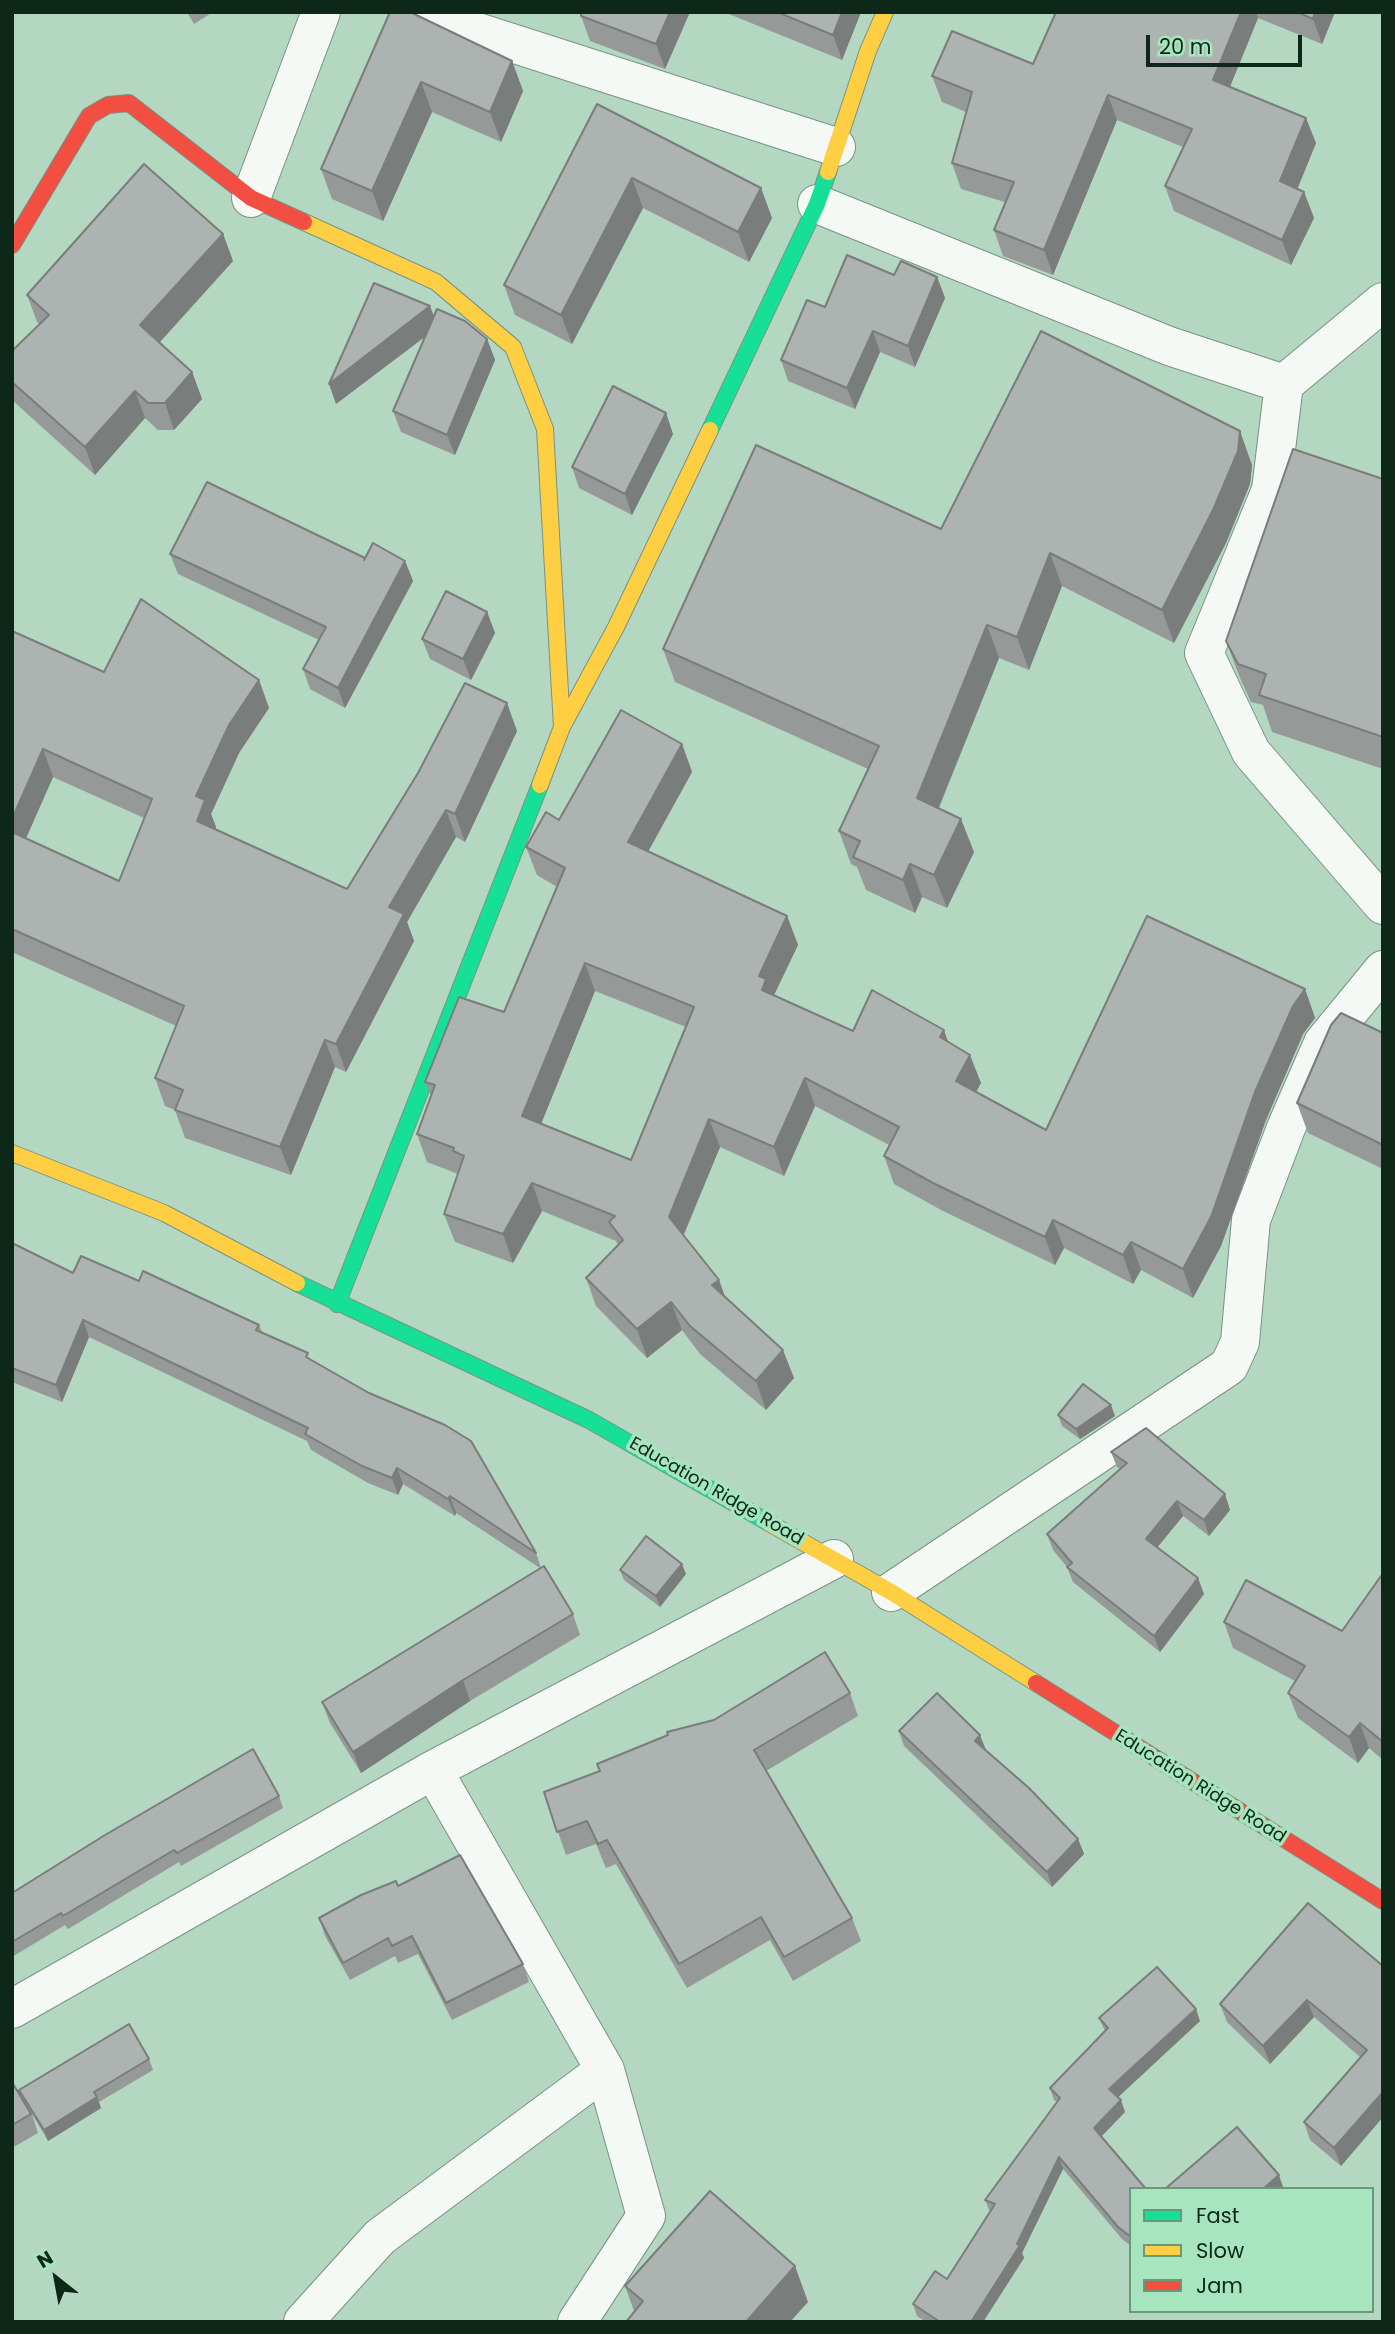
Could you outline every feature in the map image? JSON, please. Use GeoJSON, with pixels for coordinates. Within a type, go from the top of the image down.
{"type":"FeatureCollection","features":[{"type":"Feature","properties":{"kind":"street"},"geometry":{"type":"LineString","coordinates":[[251,198],[321,12]]}},
{"type":"Feature","properties":{"kind":"street"},"geometry":{"type":"LineString","coordinates":[[415,12],[836,147]]}},
{"type":"Feature","properties":{"kind":"street"},"geometry":{"type":"LineString","coordinates":[[337,1304],[562,727],[616,627],[817,204],[885,12]]}},
{"type":"Feature","properties":{"kind":"street"},"geometry":{"type":"LineString","coordinates":[[12,245],[77,131],[89,116],[108,105],[129,103],[251,198],[436,282],[513,347],[545,429],[562,727]]}},
{"type":"Feature","properties":{"kind":"street"},"geometry":{"type":"LineString","coordinates":[[817,204],[1169,346],[1284,384]]}},
{"type":"Feature","properties":{"kind":"street"},"geometry":{"type":"LineString","coordinates":[[1383,302],[1284,384],[1271,491],[1204,653],[1251,752],[1383,905]]}},
{"type":"Feature","properties":{"kind":"street"},"geometry":{"type":"LineString","coordinates":[[891,1592],[1229,1366],[1240,1342],[1251,1220],[1286,1128],[1323,1043],[1383,970]]}},
{"type":"Feature","properties":{"kind":"street","name":"Education Ridge Road"},"geometry":{"type":"LineString","coordinates":[[12,1153],[164,1213],[337,1304],[589,1420],[891,1592],[1383,1901]]}},
{"type":"Feature","properties":{"kind":"street"},"geometry":{"type":"LineString","coordinates":[[12,2009],[433,1770],[835,1559]]}},
{"type":"Feature","properties":{"kind":"street"},"geometry":{"type":"LineString","coordinates":[[433,1770],[605,2070],[646,2216],[578,2322]]}},
{"type":"Feature","properties":{"kind":"street"},"geometry":{"type":"LineString","coordinates":[[303,2322],[380,2237],[605,2070]]}},
{"type":"Feature","properties":{"kind":"building"},"geometry":{"type":"Polygon","coordinates":[[[390,12],[410,12],[512,61],[490,112],[421,82],[372,191],[321,169],[390,12]]]}},
{"type":"Feature","properties":{"kind":"building"},"geometry":{"type":"Polygon","coordinates":[[[581,12],[670,12],[656,44],[581,16],[581,12]]]}},
{"type":"Feature","properties":{"kind":"building"},"geometry":{"type":"Polygon","coordinates":[[[777,12],[842,12],[833,35],[777,12]]]}},
{"type":"Feature","properties":{"kind":"building"},"geometry":{"type":"Polygon","coordinates":[[[1056,12],[1241,12],[1213,80],[1306,118],[1280,181],[1304,192],[1282,240],[1165,186],[1192,129],[1108,95],[1044,250],[994,230],[1014,182],[952,163],[972,92],[932,76],[952,31],[1033,64],[1056,12]]]}},
{"type":"Feature","properties":{"kind":"building"},"geometry":{"type":"Polygon","coordinates":[[[1297,12],[1315,12],[1313,19],[1297,12]]]}},
{"type":"Feature","properties":{"kind":"building"},"geometry":{"type":"Polygon","coordinates":[[[597,104],[761,188],[738,232],[632,178],[561,315],[504,285],[597,104]]]}},
{"type":"Feature","properties":{"kind":"building"},"geometry":{"type":"Polygon","coordinates":[[[144,164],[223,234],[140,325],[192,372],[165,403],[148,403],[135,391],[85,447],[12,382],[12,351],[49,315],[27,295],[144,164]]]}},
{"type":"Feature","properties":{"kind":"building"},"geometry":{"type":"Polygon","coordinates":[[[847,255],[894,275],[901,261],[937,277],[908,346],[873,331],[847,388],[781,360],[807,300],[825,307],[847,255]]]}},
{"type":"Feature","properties":{"kind":"building"},"geometry":{"type":"Polygon","coordinates":[[[374,283],[430,306],[329,384],[374,283]]]}},
{"type":"Feature","properties":{"kind":"building"},"geometry":{"type":"Polygon","coordinates":[[[437,309],[465,321],[487,339],[447,435],[393,411],[437,309]]]}},
{"type":"Feature","properties":{"kind":"building"},"geometry":{"type":"Polygon","coordinates":[[[1041,331],[1240,431],[1238,451],[1213,510],[1162,610],[1050,553],[1017,637],[987,625],[917,798],[961,819],[934,875],[910,864],[903,880],[853,857],[860,841],[839,831],[879,746],[663,649],[756,445],[941,529],[1041,331]]]}},
{"type":"Feature","properties":{"kind":"building"},"geometry":{"type":"Polygon","coordinates":[[[613,386],[666,413],[625,494],[572,467],[613,386]]]}},
{"type":"Feature","properties":{"kind":"building"},"geometry":{"type":"Polygon","coordinates":[[[1293,449],[1383,479],[1383,737],[1259,695],[1266,674],[1238,664],[1226,641],[1293,449]]]}},
{"type":"Feature","properties":{"kind":"building"},"geometry":{"type":"Polygon","coordinates":[[[207,482],[365,558],[364,560],[373,543],[405,561],[338,688],[303,669],[326,627],[170,554],[207,482]]]}},
{"type":"Feature","properties":{"kind":"building"},"geometry":{"type":"Polygon","coordinates":[[[446,591],[487,612],[463,659],[422,639],[446,591]]]}},
{"type":"Feature","properties":{"kind":"building"},"geometry":{"type":"Polygon","coordinates":[[[141,599],[259,680],[229,725],[196,796],[205,800],[197,821],[347,889],[418,773],[465,683],[507,703],[455,814],[446,810],[389,907],[404,914],[336,1044],[325,1040],[280,1147],[175,1110],[183,1090],[155,1078],[184,1006],[12,929],[12,832],[119,881],[152,799],[43,749],[12,819],[12,631],[104,672],[141,599]]]}},
{"type":"Feature","properties":{"kind":"building"},"geometry":{"type":"Polygon","coordinates":[[[621,710],[682,744],[628,842],[787,916],[759,976],[766,979],[762,990],[853,1031],[872,990],[944,1030],[940,1037],[970,1055],[956,1081],[1046,1130],[1147,916],[1305,989],[1293,1006],[1255,1092],[1211,1217],[1183,1269],[1131,1242],[1123,1255],[1053,1220],[1045,1237],[933,1183],[884,1156],[899,1127],[805,1078],[774,1147],[709,1119],[669,1217],[719,1280],[712,1285],[783,1350],[756,1381],[690,1326],[671,1302],[637,1329],[586,1278],[623,1240],[609,1222],[615,1216],[532,1183],[503,1234],[444,1214],[464,1156],[453,1151],[454,1148],[417,1134],[435,1085],[425,1082],[459,997],[504,1012],[565,868],[526,847],[546,812],[559,820],[621,710]],[[585,963],[522,1116],[631,1160],[694,1007],[585,963]]]}},
{"type":"Feature","properties":{"kind":"building"},"geometry":{"type":"Polygon","coordinates":[[[1341,1013],[1383,1033],[1383,1145],[1297,1103],[1331,1025],[1341,1013]]]}},
{"type":"Feature","properties":{"kind":"building"},"geometry":{"type":"Polygon","coordinates":[[[12,1243],[73,1273],[81,1256],[139,1281],[143,1271],[259,1325],[256,1330],[308,1353],[306,1357],[369,1393],[445,1425],[471,1441],[536,1553],[450,1496],[448,1499],[397,1468],[392,1478],[362,1466],[305,1434],[308,1428],[83,1320],[56,1385],[12,1368],[12,1243]]]}},
{"type":"Feature","properties":{"kind":"building"},"geometry":{"type":"Polygon","coordinates":[[[1083,1384],[1111,1405],[1076,1429],[1058,1415],[1083,1384]]]}},
{"type":"Feature","properties":{"kind":"building"},"geometry":{"type":"Polygon","coordinates":[[[1146,1428],[1225,1494],[1204,1520],[1177,1501],[1146,1539],[1198,1578],[1154,1636],[1067,1567],[1072,1563],[1047,1534],[1127,1463],[1111,1452],[1146,1428]]]}},
{"type":"Feature","properties":{"kind":"building"},"geometry":{"type":"Polygon","coordinates":[[[646,1536],[682,1564],[656,1596],[620,1570],[646,1536]]]}},
{"type":"Feature","properties":{"kind":"building"},"geometry":{"type":"Polygon","coordinates":[[[544,1566],[573,1614],[463,1680],[353,1752],[322,1702],[544,1566]]]}},
{"type":"Feature","properties":{"kind":"building"},"geometry":{"type":"Polygon","coordinates":[[[1381,1576],[1383,1742],[1360,1723],[1349,1737],[1288,1693],[1305,1666],[1224,1622],[1246,1580],[1342,1631],[1381,1576]]]}},
{"type":"Feature","properties":{"kind":"building"},"geometry":{"type":"Polygon","coordinates":[[[825,1652],[850,1693],[754,1750],[852,1918],[784,1957],[761,1917],[679,1964],[607,1840],[598,1844],[587,1821],[557,1832],[544,1792],[600,1771],[597,1764],[668,1735],[667,1732],[714,1720],[825,1652]]]}},
{"type":"Feature","properties":{"kind":"building"},"geometry":{"type":"Polygon","coordinates":[[[937,1693],[980,1735],[975,1741],[1029,1788],[1078,1839],[1047,1872],[899,1731],[937,1693]]]}},
{"type":"Feature","properties":{"kind":"building"},"geometry":{"type":"Polygon","coordinates":[[[253,1749],[279,1796],[177,1853],[174,1850],[63,1916],[61,1913],[12,1942],[12,1893],[253,1749]]]}},
{"type":"Feature","properties":{"kind":"building"},"geometry":{"type":"Polygon","coordinates":[[[460,1855],[523,1964],[446,2003],[412,1936],[392,1946],[388,1938],[343,1963],[319,1918],[361,1895],[396,1881],[398,1886],[460,1855]]]}},
{"type":"Feature","properties":{"kind":"building"},"geometry":{"type":"Polygon","coordinates":[[[1308,1903],[1383,1966],[1383,2092],[1334,2148],[1304,2122],[1367,2050],[1307,2000],[1263,2046],[1220,2004],[1308,1903]]]}},
{"type":"Feature","properties":{"kind":"building"},"geometry":{"type":"Polygon","coordinates":[[[1157,1967],[1196,2009],[1109,2089],[1121,2100],[1094,2128],[1144,2187],[1129,2187],[1129,2235],[1118,2227],[1059,2157],[1017,2244],[1020,2245],[971,2322],[940,2322],[913,2304],[935,2271],[947,2279],[995,2204],[985,2200],[1060,2098],[1050,2088],[1108,2028],[1099,2018],[1157,1967]]]}},
{"type":"Feature","properties":{"kind":"building"},"geometry":{"type":"Polygon","coordinates":[[[129,2024],[149,2059],[94,2092],[97,2097],[44,2130],[19,2090],[129,2024]]]}},
{"type":"Feature","properties":{"kind":"building"},"geometry":{"type":"Polygon","coordinates":[[[12,2082],[31,2114],[12,2125],[12,2082]]]}},
{"type":"Feature","properties":{"kind":"building"},"geometry":{"type":"Polygon","coordinates":[[[1237,2127],[1279,2175],[1265,2187],[1167,2187],[1237,2127]]]}},
{"type":"Feature","properties":{"kind":"building"},"geometry":{"type":"Polygon","coordinates":[[[710,2191],[795,2266],[746,2322],[626,2322],[643,2301],[625,2286],[710,2191]]]}},
{"type":"Feature","properties":{"kind":"traffic: fast"},"geometry":{"type":"LineString","coordinates":[[710,430],[817,204],[828,172]]}},
{"type":"Feature","properties":{"kind":"traffic: fast"},"geometry":{"type":"LineString","coordinates":[[337,1304],[540,785]]}},
{"type":"Feature","properties":{"kind":"traffic: fast"},"geometry":{"type":"LineString","coordinates":[[297,1283],[589,1420],[769,1523]]}},
{"type":"Feature","properties":{"kind":"traffic: slow"},"geometry":{"type":"LineString","coordinates":[[828,172],[868,51],[885,12]]}},
{"type":"Feature","properties":{"kind":"traffic: slow"},"geometry":{"type":"LineString","coordinates":[[304,222],[436,282],[513,347],[545,429],[562,727]]}},
{"type":"Feature","properties":{"kind":"traffic: slow"},"geometry":{"type":"LineString","coordinates":[[540,785],[562,727],[616,627],[710,430]]}},
{"type":"Feature","properties":{"kind":"traffic: slow"},"geometry":{"type":"LineString","coordinates":[[12,1153],[164,1213],[297,1283]]}},
{"type":"Feature","properties":{"kind":"traffic: slow"},"geometry":{"type":"LineString","coordinates":[[769,1523],[891,1592],[1036,1683]]}},
{"type":"Feature","properties":{"kind":"traffic: jam"},"geometry":{"type":"LineString","coordinates":[[12,245],[89,116],[108,105],[129,103],[251,198],[304,222]]}},
{"type":"Feature","properties":{"kind":"traffic: jam"},"geometry":{"type":"LineString","coordinates":[[1036,1683],[1383,1901]]}}]}
